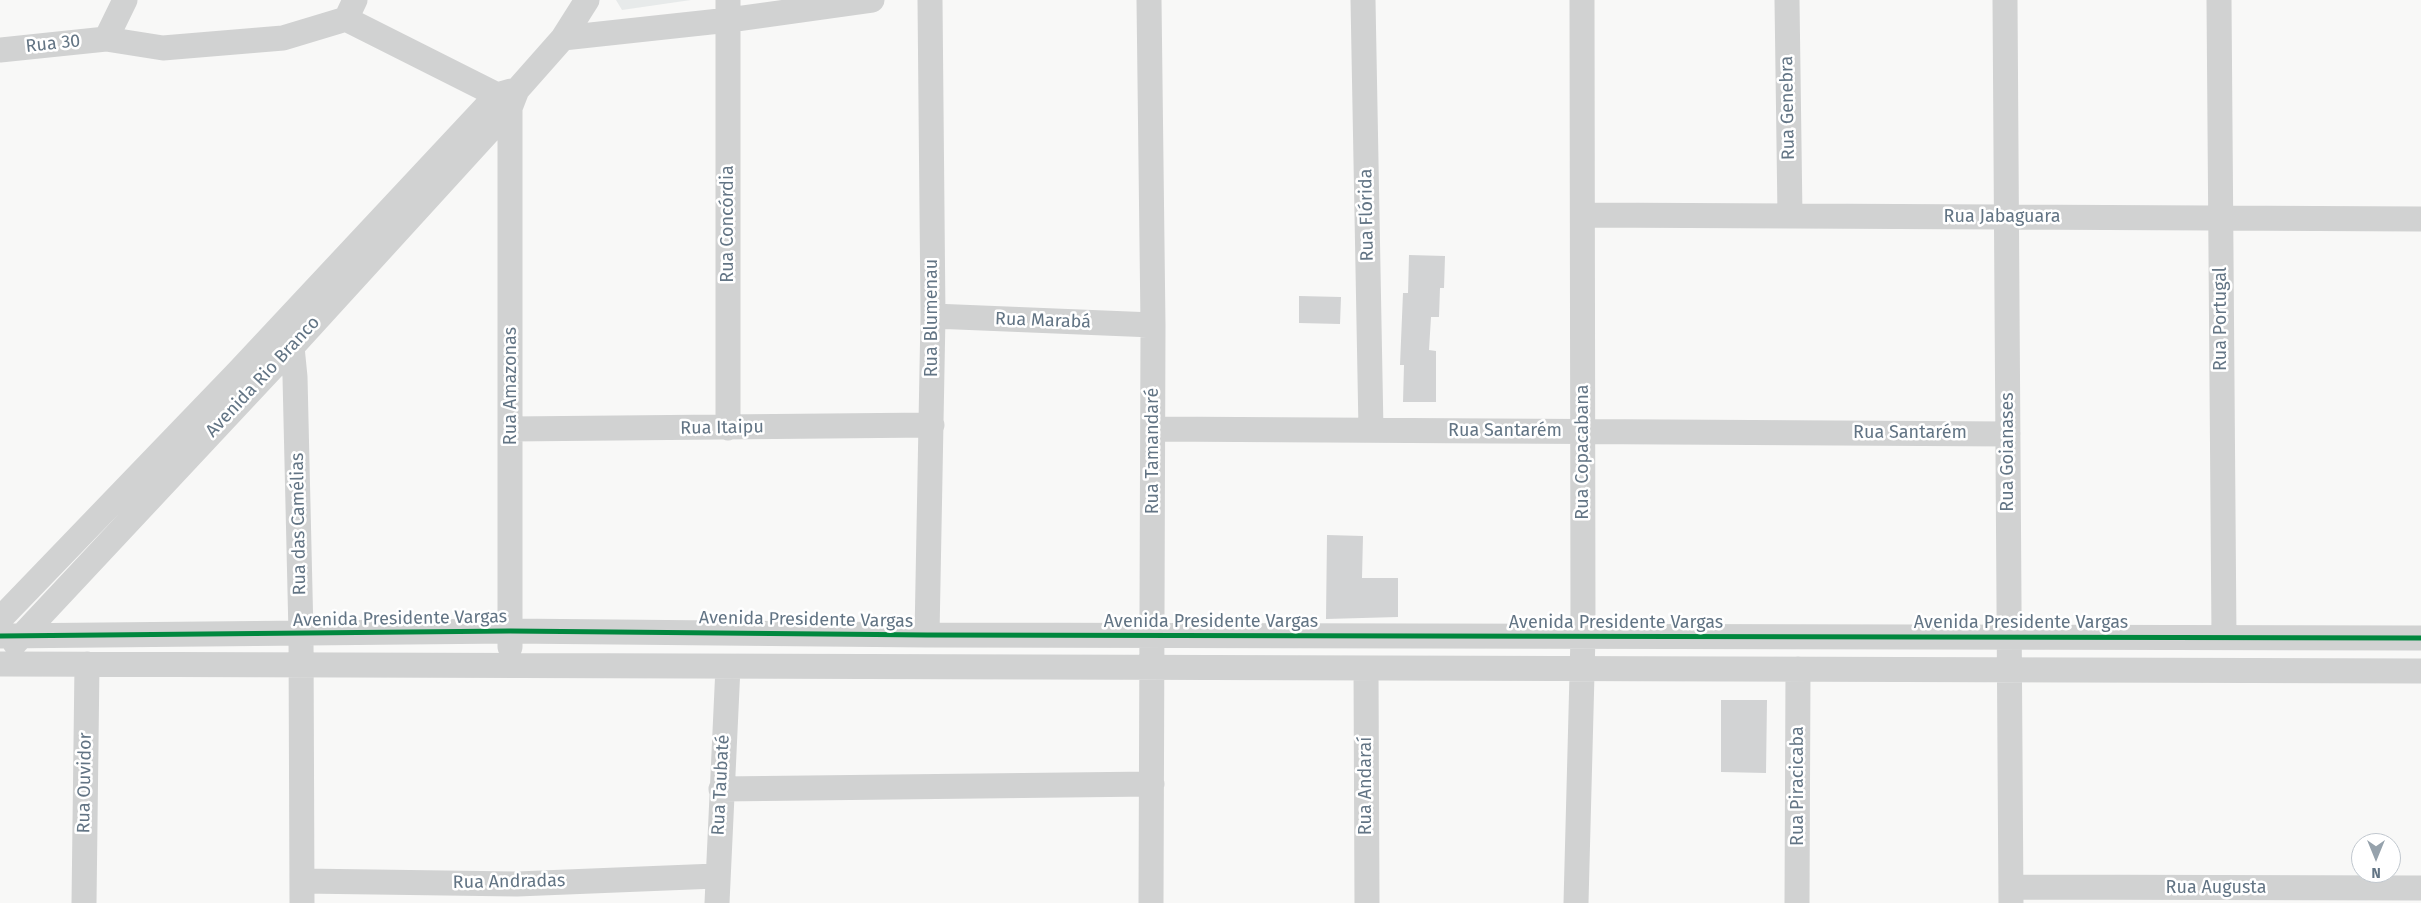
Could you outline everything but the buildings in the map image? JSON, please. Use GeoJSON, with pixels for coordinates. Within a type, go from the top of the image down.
{"type":"FeatureCollection","features":[{"type":"Feature","properties":{"kind":"street"},"geometry":{"type":"LineString","coordinates":[[106,39],[125,0]]}},
{"type":"Feature","properties":{"kind":"street","name":"Avenida Rio Branco"},"geometry":{"type":"LineString","coordinates":[[0,659],[11,636],[563,38],[587,0]]}},
{"type":"Feature","properties":{"kind":"street"},"geometry":{"type":"LineString","coordinates":[[563,38],[728,10],[872,0]]}},
{"type":"Feature","properties":{"kind":"street","name":"Rua Blumenau"},"geometry":{"type":"LineString","coordinates":[[927,635],[933,316],[930,0]]}},
{"type":"Feature","properties":{"kind":"street","name":"Rua Tamandaré"},"geometry":{"type":"LineString","coordinates":[[1149,0],[1153,325],[1151,903]]}},
{"type":"Feature","properties":{"kind":"street","name":"Rua Flórida"},"geometry":{"type":"LineString","coordinates":[[1363,0],[1371,430]]}},
{"type":"Feature","properties":{"kind":"street","name":"Rua Copacabana"},"geometry":{"type":"LineString","coordinates":[[1576,903],[1583,636],[1582,0]]}},
{"type":"Feature","properties":{"kind":"street","name":"Rua Genebra"},"geometry":{"type":"LineString","coordinates":[[1787,0],[1790,216]]}},
{"type":"Feature","properties":{"kind":"street","name":"Rua Goianases"},"geometry":{"type":"LineString","coordinates":[[2005,0],[2011,895]]}},
{"type":"Feature","properties":{"kind":"street","name":"Rua Portugal"},"geometry":{"type":"LineString","coordinates":[[2219,0],[2224,638]]}},
{"type":"Feature","properties":{"kind":"street"},"geometry":{"type":"LineString","coordinates":[[351,9],[508,97]]}},
{"type":"Feature","properties":{"kind":"street","name":"Rua 30"},"geometry":{"type":"LineString","coordinates":[[0,50],[106,39],[163,48],[283,38],[351,9]]}},
{"type":"Feature","properties":{"kind":"street","name":"Rua Concórdia"},"geometry":{"type":"LineString","coordinates":[[728,10],[728,428]]}},
{"type":"Feature","properties":{"kind":"street","name":"Rua Amazonas"},"geometry":{"type":"LineString","coordinates":[[508,97],[511,429],[509,664]]}},
{"type":"Feature","properties":{"kind":"street","name":"Rua Jabaguara"},"geometry":{"type":"LineString","coordinates":[[1583,215],[2421,219]]}},
{"type":"Feature","properties":{"kind":"street","name":"Rua Marabá"},"geometry":{"type":"LineString","coordinates":[[933,316],[1153,325]]}},
{"type":"Feature","properties":{"kind":"street","name":"Avenida Rio Branco"},"geometry":{"type":"LineString","coordinates":[[0,619],[286,338]]}},
{"type":"Feature","properties":{"kind":"street","name":"Rua das Camélias"},"geometry":{"type":"LineString","coordinates":[[286,338],[295,377],[302,634],[302,892]]}},
{"type":"Feature","properties":{"kind":"street","name":"Rua Itaipu"},"geometry":{"type":"LineString","coordinates":[[511,429],[728,428],[932,424]]}},
{"type":"Feature","properties":{"kind":"street","name":"Rua Santarém"},"geometry":{"type":"LineString","coordinates":[[1153,429],[2008,434]]}},
{"type":"Feature","properties":{"kind":"street","name":"Avenida Presidente Vargas"},"geometry":{"type":"LineString","coordinates":[[11,636],[510,632],[1153,636],[2421,638]]}},
{"type":"Feature","properties":{"kind":"street"},"geometry":{"type":"LineString","coordinates":[[0,664],[2421,670]]}},
{"type":"Feature","properties":{"kind":"street","name":"Rua Ouvidor"},"geometry":{"type":"LineString","coordinates":[[84,903],[87,664]]}},
{"type":"Feature","properties":{"kind":"street","name":"Rua Taubaté"},"geometry":{"type":"LineString","coordinates":[[716,903],[728,667]]}},
{"type":"Feature","properties":{"kind":"street","name":"Rua Andaraí"},"geometry":{"type":"LineString","coordinates":[[1366,668],[1367,903]]}},
{"type":"Feature","properties":{"kind":"street","name":"Rua Piracicaba"},"geometry":{"type":"LineString","coordinates":[[1797,903],[1798,669]]}},
{"type":"Feature","properties":{"kind":"street"},"geometry":{"type":"LineString","coordinates":[[721,789],[1152,784]]}},
{"type":"Feature","properties":{"kind":"street","name":"Rua Andradas"},"geometry":{"type":"LineString","coordinates":[[302,892],[517,894],[716,876]]}},
{"type":"Feature","properties":{"kind":"street","name":"Rua Augusta"},"geometry":{"type":"LineString","coordinates":[[2011,895],[2421,888]]}},
{"type":"Feature","properties":{"kind":"shaded area"},"geometry":{"type":"Polygon","coordinates":[[[616,0],[691,0],[622,10],[616,0]]]}},
{"type":"Feature","properties":{"kind":"cycle path"},"geometry":{"type":"LineString","coordinates":[[0,636],[510,631],[927,635],[2421,638]]}}]}
